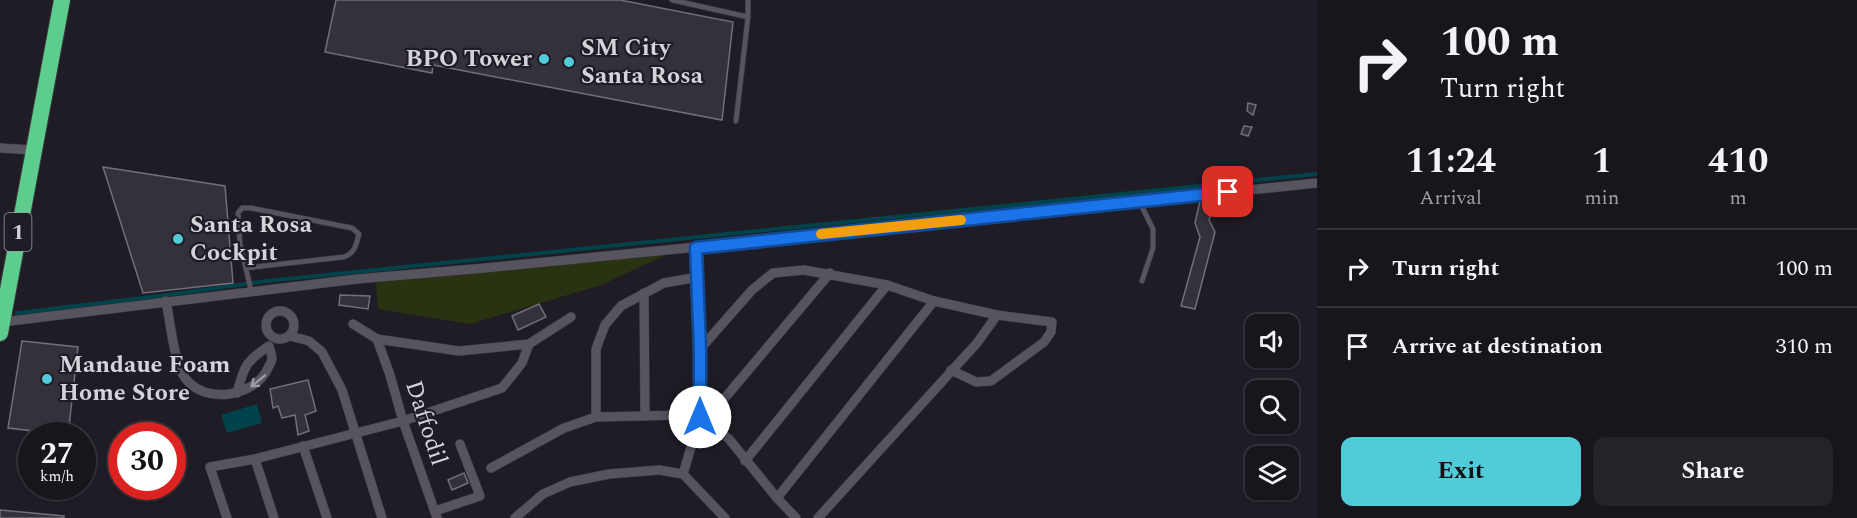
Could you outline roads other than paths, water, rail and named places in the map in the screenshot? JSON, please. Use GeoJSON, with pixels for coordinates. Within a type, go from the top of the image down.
{"type":"FeatureCollection","features":[{"type":"Feature","properties":{"kind":"highway","name":"1"},"geometry":{"type":"LineString","coordinates":[[1,328],[62,0]]}},
{"type":"Feature","properties":{"kind":"street"},"geometry":{"type":"LineString","coordinates":[[0,148],[34,146]]}},
{"type":"Feature","properties":{"kind":"street"},"geometry":{"type":"LineString","coordinates":[[1,328],[250,285],[357,279],[696,248],[1317,183]]}},
{"type":"Feature","properties":{"kind":"street"},"geometry":{"type":"LineString","coordinates":[[683,474],[703,420],[696,248]]}},
{"type":"Feature","properties":{"kind":"street"},"geometry":{"type":"LineString","coordinates":[[700,349],[752,290],[773,273],[804,270],[887,285],[934,301],[997,315],[1052,322],[1053,324],[1044,342],[991,381],[976,382],[951,370]]}},
{"type":"Feature","properties":{"kind":"street"},"geometry":{"type":"LineString","coordinates":[[703,420],[724,399],[830,273]]}},
{"type":"Feature","properties":{"kind":"street"},"geometry":{"type":"LineString","coordinates":[[596,417],[596,349],[605,325],[621,306],[664,283],[698,277]]}},
{"type":"Feature","properties":{"kind":"street"},"geometry":{"type":"LineString","coordinates":[[745,461],[887,285]]}},
{"type":"Feature","properties":{"kind":"street"},"geometry":{"type":"LineString","coordinates":[[644,294],[645,416]]}},
{"type":"Feature","properties":{"kind":"street"},"geometry":{"type":"LineString","coordinates":[[166,301],[177,358],[184,377],[194,387],[212,394],[237,393],[254,385],[266,374],[272,360],[267,320],[273,313],[282,311],[293,319],[294,328],[290,336]]}},
{"type":"Feature","properties":{"kind":"street"},"geometry":{"type":"LineString","coordinates":[[777,498],[934,301]]}},
{"type":"Feature","properties":{"kind":"street"},"geometry":{"type":"LineString","coordinates":[[818,518],[977,343],[997,315]]}},
{"type":"Feature","properties":{"kind":"street"},"geometry":{"type":"LineString","coordinates":[[353,324],[377,339],[459,351],[529,344],[571,317]]}},
{"type":"Feature","properties":{"kind":"street"},"geometry":{"type":"LineString","coordinates":[[237,393],[243,369],[253,356],[271,341],[290,336],[309,341],[322,352],[342,390],[382,518]]}},
{"type":"Feature","properties":{"kind":"street","name":"Daffodil"},"geometry":{"type":"LineString","coordinates":[[377,339],[436,514]]}},
{"type":"Feature","properties":{"kind":"street"},"geometry":{"type":"LineString","coordinates":[[227,518],[210,467],[255,459],[403,421],[502,388],[522,363],[529,344]]}},
{"type":"Feature","properties":{"kind":"street"},"geometry":{"type":"LineString","coordinates":[[491,468],[564,428],[596,417],[682,414],[703,420],[729,439],[745,461],[796,518]]}},
{"type":"Feature","properties":{"kind":"street"},"geometry":{"type":"LineString","coordinates":[[436,514],[480,496],[460,444]]}},
{"type":"Feature","properties":{"kind":"street"},"geometry":{"type":"LineString","coordinates":[[303,446],[327,518]]}},
{"type":"Feature","properties":{"kind":"street"},"geometry":{"type":"LineString","coordinates":[[255,459],[274,518]]}},
{"type":"Feature","properties":{"kind":"street"},"geometry":{"type":"LineString","coordinates":[[515,518],[543,494],[570,482],[609,474],[659,470],[683,474],[725,518]]}},
{"type":"Feature","properties":{"kind":"lane"},"geometry":{"type":"LineString","coordinates":[[672,0],[748,17]]}},
{"type":"Feature","properties":{"kind":"lane"},"geometry":{"type":"LineString","coordinates":[[736,121],[748,17],[747,0]]}},
{"type":"Feature","properties":{"kind":"lane"},"geometry":{"type":"LineString","coordinates":[[1139,201],[1153,229],[1153,248],[1142,281]]}},
{"type":"Feature","properties":{"kind":"lane"},"geometry":{"type":"LineString","coordinates":[[246,268],[351,255],[356,248],[359,234],[352,228],[242,208],[238,213],[240,242],[246,268],[250,285]]}},
{"type":"Feature","properties":{"kind":"water"},"geometry":{"type":"Polygon","coordinates":[[[257,404],[262,423],[227,433],[221,415],[257,404]]]}},
{"type":"Feature","properties":{"kind":"waterway"},"geometry":{"type":"LineString","coordinates":[[17,313],[267,281],[1317,174]]}},
{"type":"Feature","properties":{"kind":"place","name":"BPO Tower"},"geometry":{"type":"Point","coordinates":[544,59]}},
{"type":"Feature","properties":{"kind":"place","name":"SM City Santa Rosa"},"geometry":{"type":"Point","coordinates":[569,62]}},
{"type":"Feature","properties":{"kind":"place","name":"Santa Rosa Cockpit"},"geometry":{"type":"Point","coordinates":[178,239]}},
{"type":"Feature","properties":{"kind":"place","name":"Mandaue Foam Home Store"},"geometry":{"type":"Point","coordinates":[47,379]}}]}
